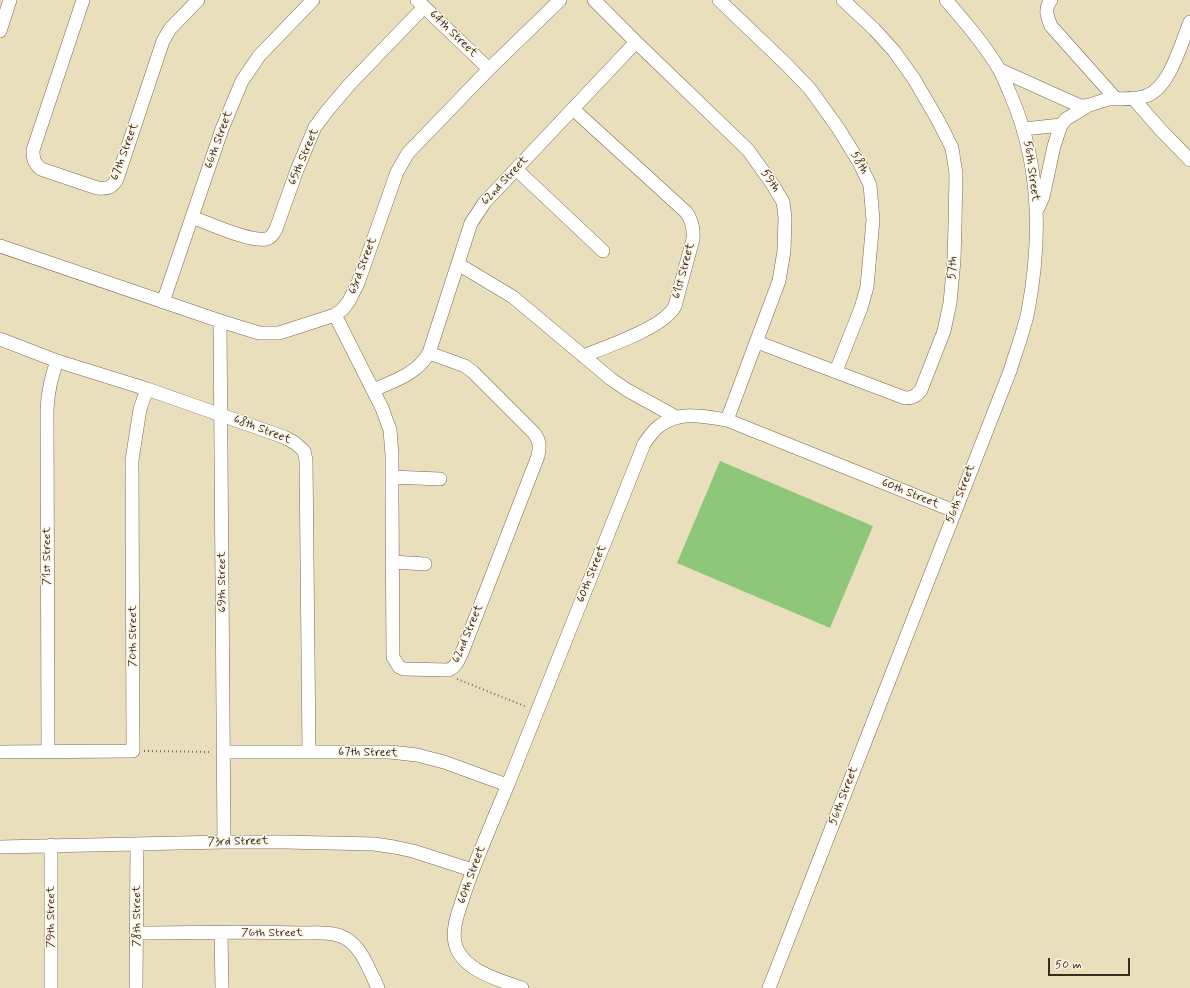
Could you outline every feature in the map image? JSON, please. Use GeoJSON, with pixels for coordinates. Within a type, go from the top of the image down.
{"type":"FeatureCollection","features":[{"type":"Feature","properties":{"kind":"street"},"geometry":{"type":"LineString","coordinates":[[1,25],[10,0]]}},
{"type":"Feature","properties":{"kind":"street","name":"67th Street"},"geometry":{"type":"LineString","coordinates":[[83,0],[33,150],[33,157],[34,162],[41,169],[97,188],[104,188],[113,185],[117,179],[163,41],[170,29],[198,0]]}},
{"type":"Feature","properties":{"kind":"street","name":"66th Street"},"geometry":{"type":"LineString","coordinates":[[163,302],[222,129],[242,81],[259,56],[313,0]]}},
{"type":"Feature","properties":{"kind":"street","name":"63rd Street"},"geometry":{"type":"LineString","coordinates":[[1,250],[259,333],[279,333],[335,315],[343,309],[349,301],[358,283],[392,186],[408,154],[489,69],[560,0]]}},
{"type":"Feature","properties":{"kind":"street","name":"59th"},"geometry":{"type":"LineString","coordinates":[[594,0],[748,150],[783,202],[785,217],[782,271],[727,420]]}},
{"type":"Feature","properties":{"kind":"street","name":"58th"},"geometry":{"type":"LineString","coordinates":[[719,0],[810,89],[838,128],[859,162],[870,185],[873,220],[867,287],[861,308],[836,371]]}},
{"type":"Feature","properties":{"kind":"street","name":"57th"},"geometry":{"type":"LineString","coordinates":[[757,342],[905,398],[911,398],[917,395],[921,390],[928,375],[948,317],[954,260],[955,225],[956,174],[952,148],[948,137],[914,79],[894,51],[874,29],[843,0]]}},
{"type":"Feature","properties":{"kind":"street","name":"56th Street"},"geometry":{"type":"LineString","coordinates":[[769,988],[954,511],[1010,371],[1028,312],[1034,275],[1036,195],[1034,174],[1024,129],[1018,110],[1000,70],[977,37],[946,0]]}},
{"type":"Feature","properties":{"kind":"street"},"geometry":{"type":"LineString","coordinates":[[1051,0],[1047,5],[1046,11],[1051,26],[1116,99]]}},
{"type":"Feature","properties":{"kind":"street","name":"65th Street"},"geometry":{"type":"LineString","coordinates":[[192,217],[248,237],[267,239],[272,236],[315,127],[349,85],[421,3]]}},
{"type":"Feature","properties":{"kind":"street","name":"64th Street"},"geometry":{"type":"LineString","coordinates":[[421,3],[489,69]]}},
{"type":"Feature","properties":{"kind":"street"},"geometry":{"type":"LineString","coordinates":[[1036,211],[1043,197],[1057,133],[1061,125],[1066,119],[1086,107],[1100,101],[1140,98],[1153,93],[1164,82],[1175,61],[1190,22]]}},
{"type":"Feature","properties":{"kind":"street","name":"62nd Street"},"geometry":{"type":"LineString","coordinates":[[373,390],[406,375],[416,369],[425,360],[429,353],[471,223],[484,202],[636,42]]}},
{"type":"Feature","properties":{"kind":"street"},"geometry":{"type":"LineString","coordinates":[[1000,70],[1080,106],[1086,107]]}},
{"type":"Feature","properties":{"kind":"street"},"geometry":{"type":"LineString","coordinates":[[1133,98],[1190,160]]}},
{"type":"Feature","properties":{"kind":"street","name":"61st Street"},"geometry":{"type":"LineString","coordinates":[[573,109],[686,212],[694,232],[675,306],[672,312],[659,322],[584,356]]}},
{"type":"Feature","properties":{"kind":"street"},"geometry":{"type":"LineString","coordinates":[[1024,129],[1061,125]]}},
{"type":"Feature","properties":{"kind":"street"},"geometry":{"type":"LineString","coordinates":[[516,169],[603,251]]}},
{"type":"Feature","properties":{"kind":"street"},"geometry":{"type":"LineString","coordinates":[[458,264],[513,297],[611,379],[627,390],[676,417]]}},
{"type":"Feature","properties":{"kind":"street","name":"62nd Street"},"geometry":{"type":"LineString","coordinates":[[335,315],[386,416],[390,430],[392,456],[393,657],[396,663],[404,669],[451,669],[458,661],[538,456],[539,445],[538,439],[534,433],[473,372],[465,366],[429,353]]}},
{"type":"Feature","properties":{"kind":"street","name":"69th Street"},"geometry":{"type":"LineString","coordinates":[[220,321],[224,842]]}},
{"type":"Feature","properties":{"kind":"street","name":"68th Street"},"geometry":{"type":"LineString","coordinates":[[0,339],[57,361],[147,389],[284,437],[304,450],[306,460],[309,752]]}},
{"type":"Feature","properties":{"kind":"street","name":"71st Street"},"geometry":{"type":"LineString","coordinates":[[48,752],[47,409],[51,376],[57,361]]}},
{"type":"Feature","properties":{"kind":"street","name":"70th Street"},"geometry":{"type":"LineString","coordinates":[[133,751],[132,460],[140,409],[147,389]]}},
{"type":"Feature","properties":{"kind":"street","name":"60th Street"},"geometry":{"type":"LineString","coordinates":[[515,987],[476,969],[464,960],[457,949],[454,931],[456,921],[472,870],[644,444],[657,427],[676,417],[696,414],[727,420],[954,511]]}},
{"type":"Feature","properties":{"kind":"street"},"geometry":{"type":"LineString","coordinates":[[392,477],[440,479]]}},
{"type":"Feature","properties":{"kind":"street"},"geometry":{"type":"LineString","coordinates":[[392,562],[425,564]]}},
{"type":"Feature","properties":{"kind":"street"},"geometry":{"type":"LineString","coordinates":[[0,752],[133,751]]}},
{"type":"Feature","properties":{"kind":"street","name":"67th Street"},"geometry":{"type":"LineString","coordinates":[[223,752],[390,752],[416,755],[444,762],[507,785]]}},
{"type":"Feature","properties":{"kind":"street","name":"73rd Street"},"geometry":{"type":"LineString","coordinates":[[0,847],[224,842],[374,844],[394,846],[413,851],[472,870]]}},
{"type":"Feature","properties":{"kind":"street","name":"78th Street"},"geometry":{"type":"LineString","coordinates":[[136,988],[137,844]]}},
{"type":"Feature","properties":{"kind":"street","name":"79th Street"},"geometry":{"type":"LineString","coordinates":[[51,845],[51,988]]}},
{"type":"Feature","properties":{"kind":"street","name":"76th Street"},"geometry":{"type":"LineString","coordinates":[[137,933],[333,934],[347,938],[357,948],[378,988]]}},
{"type":"Feature","properties":{"kind":"street"},"geometry":{"type":"LineString","coordinates":[[222,933],[222,988]]}},
{"type":"Feature","properties":{"kind":"path"},"geometry":{"type":"LineString","coordinates":[[451,669],[456,678],[537,711]]}},
{"type":"Feature","properties":{"kind":"path"},"geometry":{"type":"LineString","coordinates":[[133,751],[223,752]]}},
{"type":"Feature","properties":{"kind":"green space"},"geometry":{"type":"Polygon","coordinates":[[[720,461],[873,526],[830,628],[677,563],[720,461]]]}}]}
